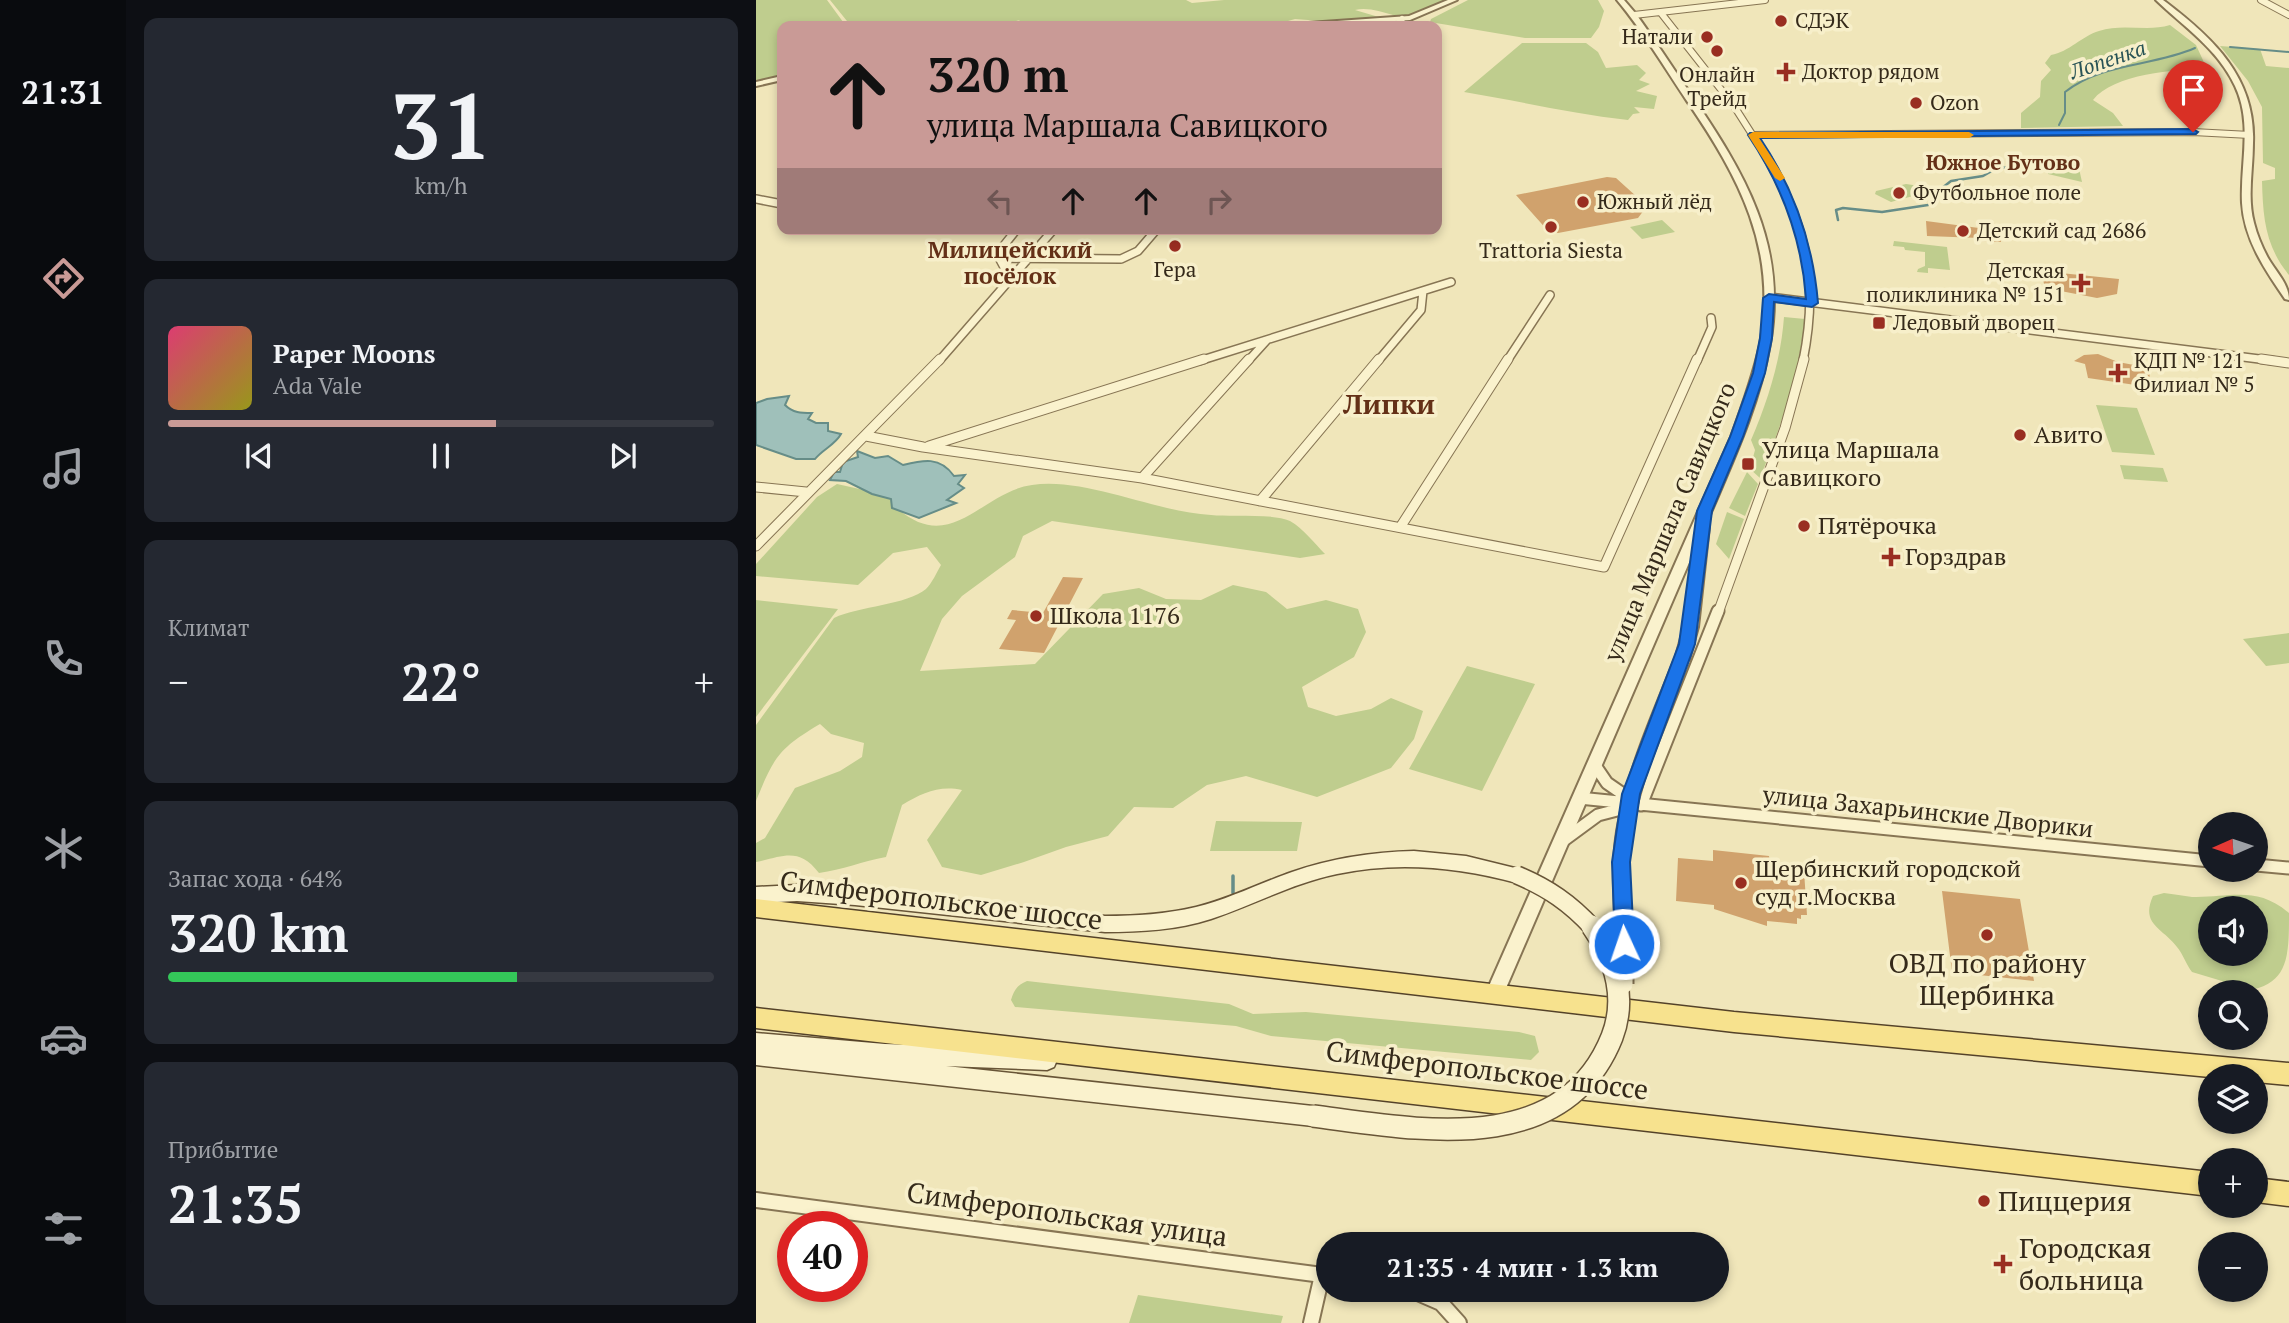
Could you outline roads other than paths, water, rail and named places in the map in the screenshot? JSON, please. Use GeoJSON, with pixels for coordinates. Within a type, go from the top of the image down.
{"type":"FeatureCollection","features":[{"type":"Feature","properties":{"kind":"main road"},"geometry":{"type":"LineString","coordinates":[[756,895],[797,893],[855,897],[1105,924],[1139,924],[1209,911],[1313,872],[1356,863],[1452,861],[1484,866],[1517,876],[1549,888],[1568,902],[1590,925],[1609,952],[1621,999],[1614,1036],[1598,1063],[1569,1095],[1540,1114],[1492,1129],[1446,1130],[756,1055]]}},
{"type":"Feature","properties":{"kind":"main road","name":"Симферопольское шоссе"},"geometry":{"type":"LineString","coordinates":[[756,908],[1734,1021],[2289,1074]]}},
{"type":"Feature","properties":{"kind":"main road","name":"Симферопольское шоссе"},"geometry":{"type":"LineString","coordinates":[[756,1018],[1139,1064],[1301,1079],[2198,1183]]}},
{"type":"Feature","properties":{"kind":"main road"},"geometry":{"type":"LineString","coordinates":[[756,1044],[884,1054],[1139,1064]]}},
{"type":"Feature","properties":{"kind":"main road"},"geometry":{"type":"LineString","coordinates":[[2268,1191],[2289,1194]]}},
{"type":"Feature","properties":{"kind":"street"},"geometry":{"type":"LineString","coordinates":[[1371,21],[1423,15],[1454,0]]}},
{"type":"Feature","properties":{"kind":"street","name":"улица Маршала Савицкого"},"geometry":{"type":"LineString","coordinates":[[1494,995],[1737,437],[1759,373],[1766,338],[1769,298],[1759,223],[1745,183],[1724,146],[1631,9],[1620,0]]}},
{"type":"Feature","properties":{"kind":"street"},"geometry":{"type":"LineString","coordinates":[[1631,9],[1652,14],[1765,0]]}},
{"type":"Feature","properties":{"kind":"street"},"geometry":{"type":"LineString","coordinates":[[2159,0],[2186,22],[2226,65],[2244,99],[2250,135],[2246,198],[2251,232],[2268,267],[2289,297]]}},
{"type":"Feature","properties":{"kind":"street"},"geometry":{"type":"LineString","coordinates":[[2261,0],[2289,15]]}},
{"type":"Feature","properties":{"kind":"street"},"geometry":{"type":"LineString","coordinates":[[1631,9],[1652,14]]}},
{"type":"Feature","properties":{"kind":"street"},"geometry":{"type":"LineString","coordinates":[[1641,806],[1732,580],[1794,407],[1803,372],[1812,303],[1810,273],[1795,218],[1776,169],[1661,13]]}},
{"type":"Feature","properties":{"kind":"street"},"geometry":{"type":"LineString","coordinates":[[756,84],[777,79]]}},
{"type":"Feature","properties":{"kind":"street"},"geometry":{"type":"LineString","coordinates":[[1753,135],[2181,132],[2250,135]]}},
{"type":"Feature","properties":{"kind":"street"},"geometry":{"type":"LineString","coordinates":[[756,199],[777,203]]}},
{"type":"Feature","properties":{"kind":"street"},"geometry":{"type":"LineString","coordinates":[[1012,235],[998,251],[1001,265],[1017,272]]}},
{"type":"Feature","properties":{"kind":"street"},"geometry":{"type":"LineString","coordinates":[[756,546],[977,319],[1049,235]]}},
{"type":"Feature","properties":{"kind":"street"},"geometry":{"type":"LineString","coordinates":[[1001,258],[1121,259],[1138,251],[1152,235]]}},
{"type":"Feature","properties":{"kind":"street"},"geometry":{"type":"LineString","coordinates":[[923,447],[1451,282]]}},
{"type":"Feature","properties":{"kind":"street"},"geometry":{"type":"LineString","coordinates":[[1260,501],[1421,310],[1423,290]]}},
{"type":"Feature","properties":{"kind":"street"},"geometry":{"type":"LineString","coordinates":[[1401,527],[1550,295]]}},
{"type":"Feature","properties":{"kind":"street"},"geometry":{"type":"LineString","coordinates":[[1769,298],[2289,363]]}},
{"type":"Feature","properties":{"kind":"street"},"geometry":{"type":"LineString","coordinates":[[866,436],[923,447],[1142,478],[1604,567],[1713,327],[1711,318]]}},
{"type":"Feature","properties":{"kind":"street"},"geometry":{"type":"LineString","coordinates":[[1142,478],[1268,340]]}},
{"type":"Feature","properties":{"kind":"street"},"geometry":{"type":"LineString","coordinates":[[756,487],[806,492]]}},
{"type":"Feature","properties":{"kind":"street"},"geometry":{"type":"LineString","coordinates":[[1621,999],[1624,944],[1621,862],[1625,827],[1631,794],[1682,660],[1691,626],[1704,511]]}},
{"type":"Feature","properties":{"kind":"street","name":"улица Захарьинские Дворики"},"geometry":{"type":"LineString","coordinates":[[1594,764],[1607,783],[1622,796],[1641,806]]}},
{"type":"Feature","properties":{"kind":"street","name":"улица Захарьинские Дворики"},"geometry":{"type":"LineString","coordinates":[[1579,798],[2198,860]]}},
{"type":"Feature","properties":{"kind":"street","name":"улица Захарьинские Дворики"},"geometry":{"type":"LineString","coordinates":[[1559,844],[1594,815],[1606,810],[1641,806]]}},
{"type":"Feature","properties":{"kind":"street"},"geometry":{"type":"LineString","coordinates":[[2268,866],[2289,868]]}},
{"type":"Feature","properties":{"kind":"street","name":"Симферопольская улица"},"geometry":{"type":"LineString","coordinates":[[756,1200],[1316,1274]]}},
{"type":"Feature","properties":{"kind":"street","name":"Симферопольская улица"},"geometry":{"type":"LineString","coordinates":[[1311,1323],[1317,1302]]}},
{"type":"Feature","properties":{"kind":"street"},"geometry":{"type":"LineString","coordinates":[[1439,1302],[1459,1323]]}},
{"type":"Feature","properties":{"kind":"water"},"geometry":{"type":"Polygon","coordinates":[[[789,396],[785,405],[788,408],[812,413],[808,419],[816,423],[828,423],[828,431],[841,434],[815,459],[796,459],[756,445],[756,403],[789,396]]]}},
{"type":"Feature","properties":{"kind":"water"},"geometry":{"type":"Polygon","coordinates":[[[857,451],[875,458],[888,456],[903,465],[924,461],[937,462],[954,476],[965,475],[958,484],[964,488],[947,500],[956,503],[919,518],[892,508],[891,499],[872,494],[846,481],[830,480],[834,472],[840,472],[843,462],[858,457],[857,451]]]}},
{"type":"Feature","properties":{"kind":"waterway","name":"Лопенка"},"geometry":{"type":"LineString","coordinates":[[2230,47],[2289,52]]}},
{"type":"Feature","properties":{"kind":"waterway","name":"Лопенка"},"geometry":{"type":"LineString","coordinates":[[2059,125],[2065,113],[2065,92],[2080,82],[2111,70],[2162,59],[2195,48]]}},
{"type":"Feature","properties":{"kind":"waterway","name":"Лопенка"},"geometry":{"type":"LineString","coordinates":[[1838,220],[1836,210],[1843,208],[1882,212],[1928,205],[1938,198],[1942,188],[1951,181],[1983,176],[1997,168],[2029,167],[2039,157]]}},
{"type":"Feature","properties":{"kind":"waterway","name":"Лопенка"},"geometry":{"type":"LineString","coordinates":[[1233,876],[1233,893]]}},
{"type":"Feature","properties":{"kind":"place","name":"СДЭК"},"geometry":{"type":"Point","coordinates":[1781,21]}},
{"type":"Feature","properties":{"kind":"place","name":"Натали"},"geometry":{"type":"Point","coordinates":[1707,37]}},
{"type":"Feature","properties":{"kind":"place","name":"Онлайн Трейд"},"geometry":{"type":"Point","coordinates":[1717,51]}},
{"type":"Feature","properties":{"kind":"place","name":"Доктор рядом"},"geometry":{"type":"Point","coordinates":[1786,72]}},
{"type":"Feature","properties":{"kind":"place","name":"Ozon"},"geometry":{"type":"Point","coordinates":[1916,103]}},
{"type":"Feature","properties":{"kind":"place","name":"Футбольное поле"},"geometry":{"type":"Point","coordinates":[1899,193]}},
{"type":"Feature","properties":{"kind":"place","name":"Южный лёд"},"geometry":{"type":"Point","coordinates":[1583,202]}},
{"type":"Feature","properties":{"kind":"place","name":"Trattoria Siesta"},"geometry":{"type":"Point","coordinates":[1551,227]}},
{"type":"Feature","properties":{"kind":"place","name":"Детский сад 2686"},"geometry":{"type":"Point","coordinates":[1963,231]}},
{"type":"Feature","properties":{"kind":"place","name":"Гера"},"geometry":{"type":"Point","coordinates":[1175,246]}},
{"type":"Feature","properties":{"kind":"place","name":"Детская поликлиника № 151"},"geometry":{"type":"Point","coordinates":[2081,283]}},
{"type":"Feature","properties":{"kind":"place","name":"Ледовый дворец"},"geometry":{"type":"Point","coordinates":[1879,323]}},
{"type":"Feature","properties":{"kind":"place","name":"КДП № 121 Филиал № 5"},"geometry":{"type":"Point","coordinates":[2118,373]}},
{"type":"Feature","properties":{"kind":"place","name":"Авито"},"geometry":{"type":"Point","coordinates":[2020,435]}},
{"type":"Feature","properties":{"kind":"place","name":"Улица Маршала Савицкого"},"geometry":{"type":"Point","coordinates":[1748,464]}},
{"type":"Feature","properties":{"kind":"place","name":"Пятёрочка"},"geometry":{"type":"Point","coordinates":[1804,526]}},
{"type":"Feature","properties":{"kind":"place","name":"Горздрав"},"geometry":{"type":"Point","coordinates":[1891,557]}},
{"type":"Feature","properties":{"kind":"place","name":"Школа 1176"},"geometry":{"type":"Point","coordinates":[1036,616]}},
{"type":"Feature","properties":{"kind":"place","name":"Щербинский городской суд г.Москва"},"geometry":{"type":"Point","coordinates":[1741,883]}},
{"type":"Feature","properties":{"kind":"place","name":"ОВД по району Щербинка"},"geometry":{"type":"Point","coordinates":[1987,935]}},
{"type":"Feature","properties":{"kind":"place","name":"Пиццерия"},"geometry":{"type":"Point","coordinates":[1984,1201]}},
{"type":"Feature","properties":{"kind":"place","name":"Городская больница"},"geometry":{"type":"Point","coordinates":[2003,1264]}},
{"type":"Feature","properties":{"kind":"district","name":"Южное Бутово"},"geometry":{"type":"Point","coordinates":[2003,163]}},
{"type":"Feature","properties":{"kind":"district","name":"Милицейский посёлок"},"geometry":{"type":"Point","coordinates":[1010,263]}},
{"type":"Feature","properties":{"kind":"district","name":"Липки"},"geometry":{"type":"Point","coordinates":[1389,404]}}]}
